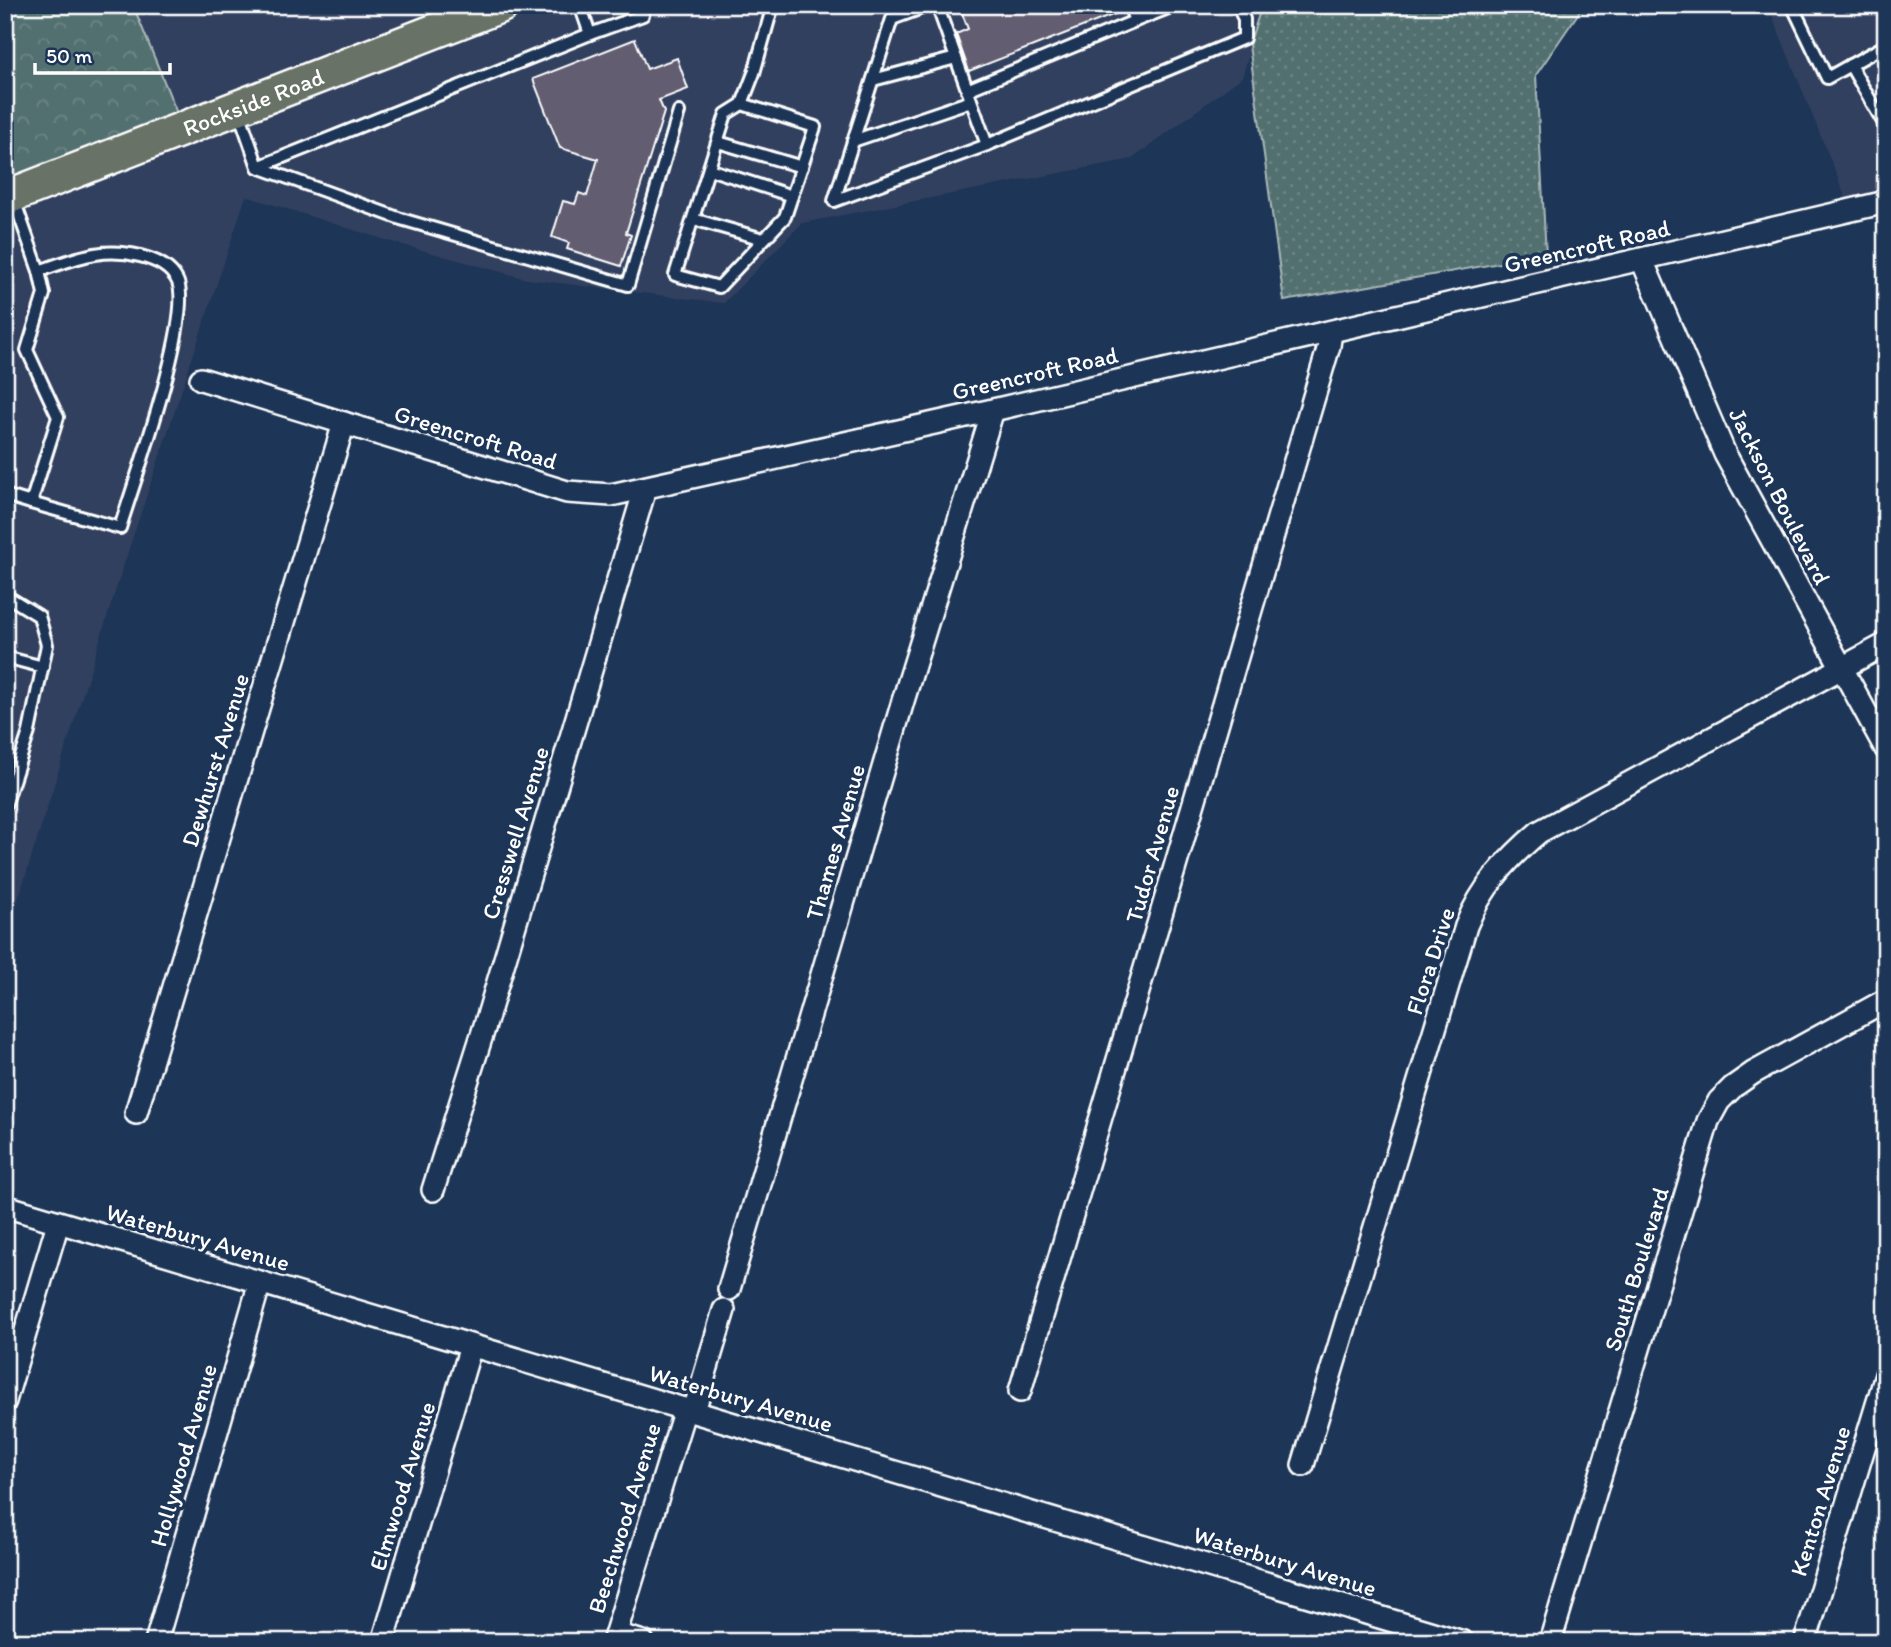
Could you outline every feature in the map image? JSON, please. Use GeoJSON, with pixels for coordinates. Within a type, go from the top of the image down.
{"type":"FeatureCollection","features":[{"type":"Feature","properties":{"kind":"main road","name":"Rockside Road"},"geometry":{"type":"LineString","coordinates":[[9,196],[502,5]]}},
{"type":"Feature","properties":{"kind":"street","name":"Greencroft Road"},"geometry":{"type":"LineString","coordinates":[[201,379],[567,492],[611,495],[993,410],[1886,202]]}},
{"type":"Feature","properties":{"kind":"street","name":"Jackson Boulevard"},"geometry":{"type":"LineString","coordinates":[[1642,260],[1725,454],[1886,749]]}},
{"type":"Feature","properties":{"kind":"street","name":"Tudor Avenue"},"geometry":{"type":"LineString","coordinates":[[1020,1391],[1331,332]]}},
{"type":"Feature","properties":{"kind":"street","name":"Thames Avenue"},"geometry":{"type":"LineString","coordinates":[[729,1289],[907,688],[993,410]]}},
{"type":"Feature","properties":{"kind":"street","name":"Dewhurst Avenue"},"geometry":{"type":"LineString","coordinates":[[136,1112],[344,423]]}},
{"type":"Feature","properties":{"kind":"street","name":"Cresswell Avenue"},"geometry":{"type":"LineString","coordinates":[[433,1190],[645,489]]}},
{"type":"Feature","properties":{"kind":"street","name":"Flora Drive"},"geometry":{"type":"LineString","coordinates":[[1303,1465],[1466,926],[1485,888],[1515,853],[1539,832],[1886,644]]}},
{"type":"Feature","properties":{"kind":"street","name":"South Boulevard"},"geometry":{"type":"LineString","coordinates":[[1550,1642],[1704,1134],[1719,1101],[1732,1087],[1754,1073],[1886,1000]]}},
{"type":"Feature","properties":{"kind":"street","name":"Waterbury Avenue"},"geometry":{"type":"LineString","coordinates":[[5,1206],[1463,1642]]}},
{"type":"Feature","properties":{"kind":"street"},"geometry":{"type":"LineString","coordinates":[[5,1401],[58,1223]]}},
{"type":"Feature","properties":{"kind":"street","name":"Hollywood Avenue"},"geometry":{"type":"LineString","coordinates":[[156,1642],[260,1282]]}},
{"type":"Feature","properties":{"kind":"street","name":"Beechwood Avenue"},"geometry":{"type":"LineString","coordinates":[[615,1638],[724,1310]]}},
{"type":"Feature","properties":{"kind":"street","name":"Elmwood Avenue"},"geometry":{"type":"LineString","coordinates":[[383,1642],[471,1346]]}},
{"type":"Feature","properties":{"kind":"street","name":"Kenton Avenue"},"geometry":{"type":"LineString","coordinates":[[1805,1642],[1886,1375]]}},
{"type":"Feature","properties":{"kind":"street"},"geometry":{"type":"LineString","coordinates":[[615,1638],[643,1642]]}},
{"type":"Feature","properties":{"kind":"lane"},"geometry":{"type":"LineString","coordinates":[[580,5],[590,34]]}},
{"type":"Feature","properties":{"kind":"lane"},"geometry":{"type":"LineString","coordinates":[[258,167],[643,15],[639,5]]}},
{"type":"Feature","properties":{"kind":"lane"},"geometry":{"type":"LineString","coordinates":[[742,104],[815,128],[785,217],[719,287],[675,275],[726,114],[742,104],[754,73],[773,5]]}},
{"type":"Feature","properties":{"kind":"lane"},"geometry":{"type":"LineString","coordinates":[[930,5],[892,19],[834,201],[987,145],[1244,38],[1244,19],[1237,5]]}},
{"type":"Feature","properties":{"kind":"lane"},"geometry":{"type":"LineString","coordinates":[[937,5],[987,145]]}},
{"type":"Feature","properties":{"kind":"lane"},"geometry":{"type":"LineString","coordinates":[[1129,5],[1135,21]]}},
{"type":"Feature","properties":{"kind":"lane"},"geometry":{"type":"LineString","coordinates":[[967,90],[1175,5]]}},
{"type":"Feature","properties":{"kind":"lane"},"geometry":{"type":"LineString","coordinates":[[1793,5],[1827,78],[1886,45]]}},
{"type":"Feature","properties":{"kind":"lane"},"geometry":{"type":"LineString","coordinates":[[873,80],[956,58]]}},
{"type":"Feature","properties":{"kind":"lane"},"geometry":{"type":"LineString","coordinates":[[1850,65],[1886,127]]}},
{"type":"Feature","properties":{"kind":"lane"},"geometry":{"type":"LineString","coordinates":[[853,141],[971,101]]}},
{"type":"Feature","properties":{"kind":"lane"},"geometry":{"type":"LineString","coordinates":[[237,107],[258,167]]}},
{"type":"Feature","properties":{"kind":"lane"},"geometry":{"type":"LineString","coordinates":[[258,167],[401,219],[628,285],[679,112]]}},
{"type":"Feature","properties":{"kind":"lane"},"geometry":{"type":"LineString","coordinates":[[718,142],[802,167]]}},
{"type":"Feature","properties":{"kind":"lane"},"geometry":{"type":"LineString","coordinates":[[709,169],[792,196]]}},
{"type":"Feature","properties":{"kind":"lane"},"geometry":{"type":"LineString","coordinates":[[9,196],[38,271],[44,295],[27,350],[58,416],[31,503]]}},
{"type":"Feature","properties":{"kind":"lane"},"geometry":{"type":"LineString","coordinates":[[693,219],[763,239]]}},
{"type":"Feature","properties":{"kind":"lane"},"geometry":{"type":"LineString","coordinates":[[5,495],[120,528],[175,347],[181,301],[178,281],[156,261],[136,254],[95,254],[38,271]]}},
{"type":"Feature","properties":{"kind":"lane"},"geometry":{"type":"LineString","coordinates":[[5,595],[39,616],[47,645],[29,732],[5,806]]}},
{"type":"Feature","properties":{"kind":"lane"},"geometry":{"type":"LineString","coordinates":[[5,657],[43,667]]}},
{"type":"Feature","properties":{"kind":"shaded area"},"geometry":{"type":"Polygon","coordinates":[[[133,5],[1264,5],[1242,77],[1132,159],[802,223],[724,303],[527,279],[392,242],[246,196],[120,576],[5,941],[5,198],[183,128],[133,5]]]}},
{"type":"Feature","properties":{"kind":"shaded area"},"geometry":{"type":"Polygon","coordinates":[[[1584,5],[1691,5],[1647,17],[1584,9],[1584,5]]]}},
{"type":"Feature","properties":{"kind":"shaded area"},"geometry":{"type":"Polygon","coordinates":[[[1768,5],[1886,5],[1886,202],[1851,211],[1768,5]]]}},
{"type":"Feature","properties":{"kind":"green space"},"geometry":{"type":"Polygon","coordinates":[[[5,5],[133,5],[183,128],[5,198],[5,5]]]}},
{"type":"Feature","properties":{"kind":"green space"},"geometry":{"type":"Polygon","coordinates":[[[1262,5],[1584,5],[1536,75],[1546,255],[1284,301],[1249,45],[1262,5]]]}},
{"type":"Feature","properties":{"kind":"building"},"geometry":{"type":"Polygon","coordinates":[[[959,5],[1121,5],[1123,11],[969,71],[956,34],[968,29],[959,5]]]}},
{"type":"Feature","properties":{"kind":"building"},"geometry":{"type":"Polygon","coordinates":[[[635,39],[647,69],[677,58],[688,89],[659,100],[664,112],[626,233],[631,235],[621,266],[567,249],[569,243],[552,237],[563,201],[575,204],[579,193],[587,196],[598,159],[560,148],[533,79],[635,39]]]}}]}
